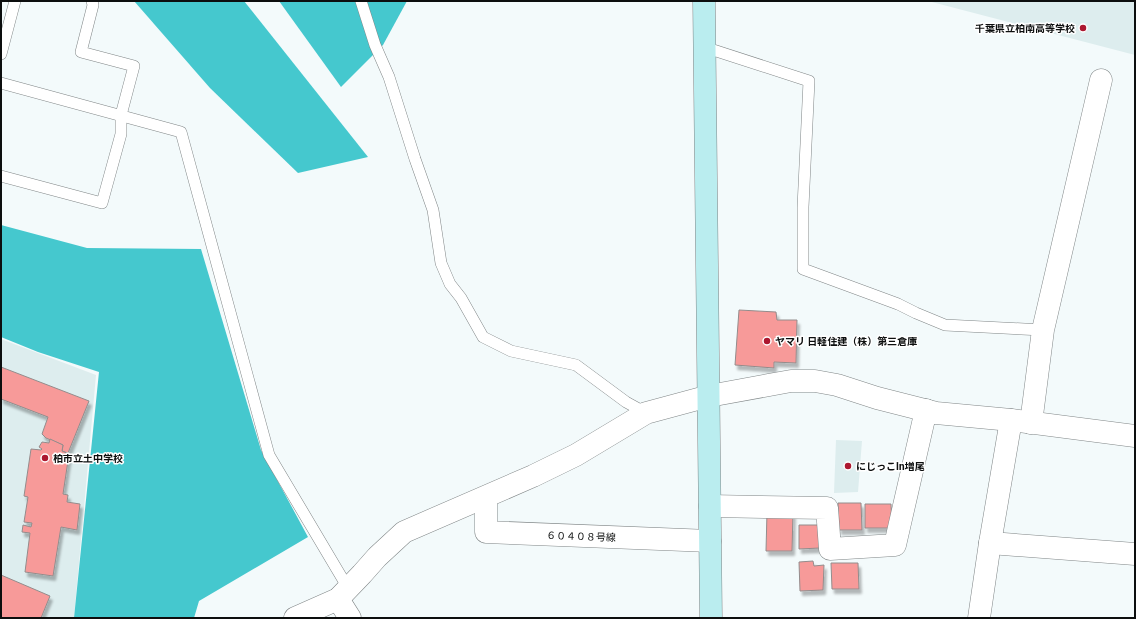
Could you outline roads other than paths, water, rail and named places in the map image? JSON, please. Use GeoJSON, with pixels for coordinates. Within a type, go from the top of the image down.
{"type":"FeatureCollection","features":[{"type":"Feature","properties":{"kind":"street"},"geometry":{"type":"LineString","coordinates":[[704,1],[711,618]]}},
{"type":"Feature","properties":{"kind":"street"},"geometry":{"type":"LineString","coordinates":[[979,618],[990,543],[1043,330],[1101,80]]}},
{"type":"Feature","properties":{"kind":"street"},"geometry":{"type":"LineString","coordinates":[[295,618],[343,594],[376,557],[404,532],[486,498],[576,455],[646,413],[709,396],[791,381],[815,381],[837,385],[877,398],[936,413],[1021,421],[1135,436]]}},
{"type":"Feature","properties":{"kind":"street"},"geometry":{"type":"LineString","coordinates":[[710,506],[827,508],[830,549],[895,545],[926,410]]}},
{"type":"Feature","properties":{"kind":"street","name":"６０４０８号線"},"geometry":{"type":"LineString","coordinates":[[486,498],[486,532],[710,541]]}},
{"type":"Feature","properties":{"kind":"street"},"geometry":{"type":"LineString","coordinates":[[990,543],[1135,554]]}},
{"type":"Feature","properties":{"kind":"street"},"geometry":{"type":"LineString","coordinates":[[343,594],[350,618]]}},
{"type":"Feature","properties":{"kind":"lane"},"geometry":{"type":"LineString","coordinates":[[1,54],[15,1]]}},
{"type":"Feature","properties":{"kind":"lane"},"geometry":{"type":"LineString","coordinates":[[1,176],[102,203],[121,134],[121,115],[134,66],[81,52],[93,5],[92,1]]}},
{"type":"Feature","properties":{"kind":"lane"},"geometry":{"type":"LineString","coordinates":[[361,1],[375,45],[389,77],[415,159],[434,210],[441,263],[450,284],[461,298],[483,337],[511,351],[576,365],[626,402],[646,413]]}},
{"type":"Feature","properties":{"kind":"lane"},"geometry":{"type":"LineString","coordinates":[[704,48],[809,81],[803,207],[804,269],[898,304],[945,325],[1043,330]]}},
{"type":"Feature","properties":{"kind":"lane"},"geometry":{"type":"LineString","coordinates":[[1,83],[181,132],[269,455],[343,594]]}},
{"type":"Feature","properties":{"kind":"place","name":"千葉県立柏南高等学校"},"geometry":{"type":"Point","coordinates":[1083,28]}},
{"type":"Feature","properties":{"kind":"place","name":"ヤマリ 日軽住建（株）第三倉庫"},"geometry":{"type":"Point","coordinates":[767,341]}},
{"type":"Feature","properties":{"kind":"place","name":"柏市立土中学校"},"geometry":{"type":"Point","coordinates":[45,458]}},
{"type":"Feature","properties":{"kind":"place","name":"にじっこin増尾"},"geometry":{"type":"Point","coordinates":[848,466]}}]}
